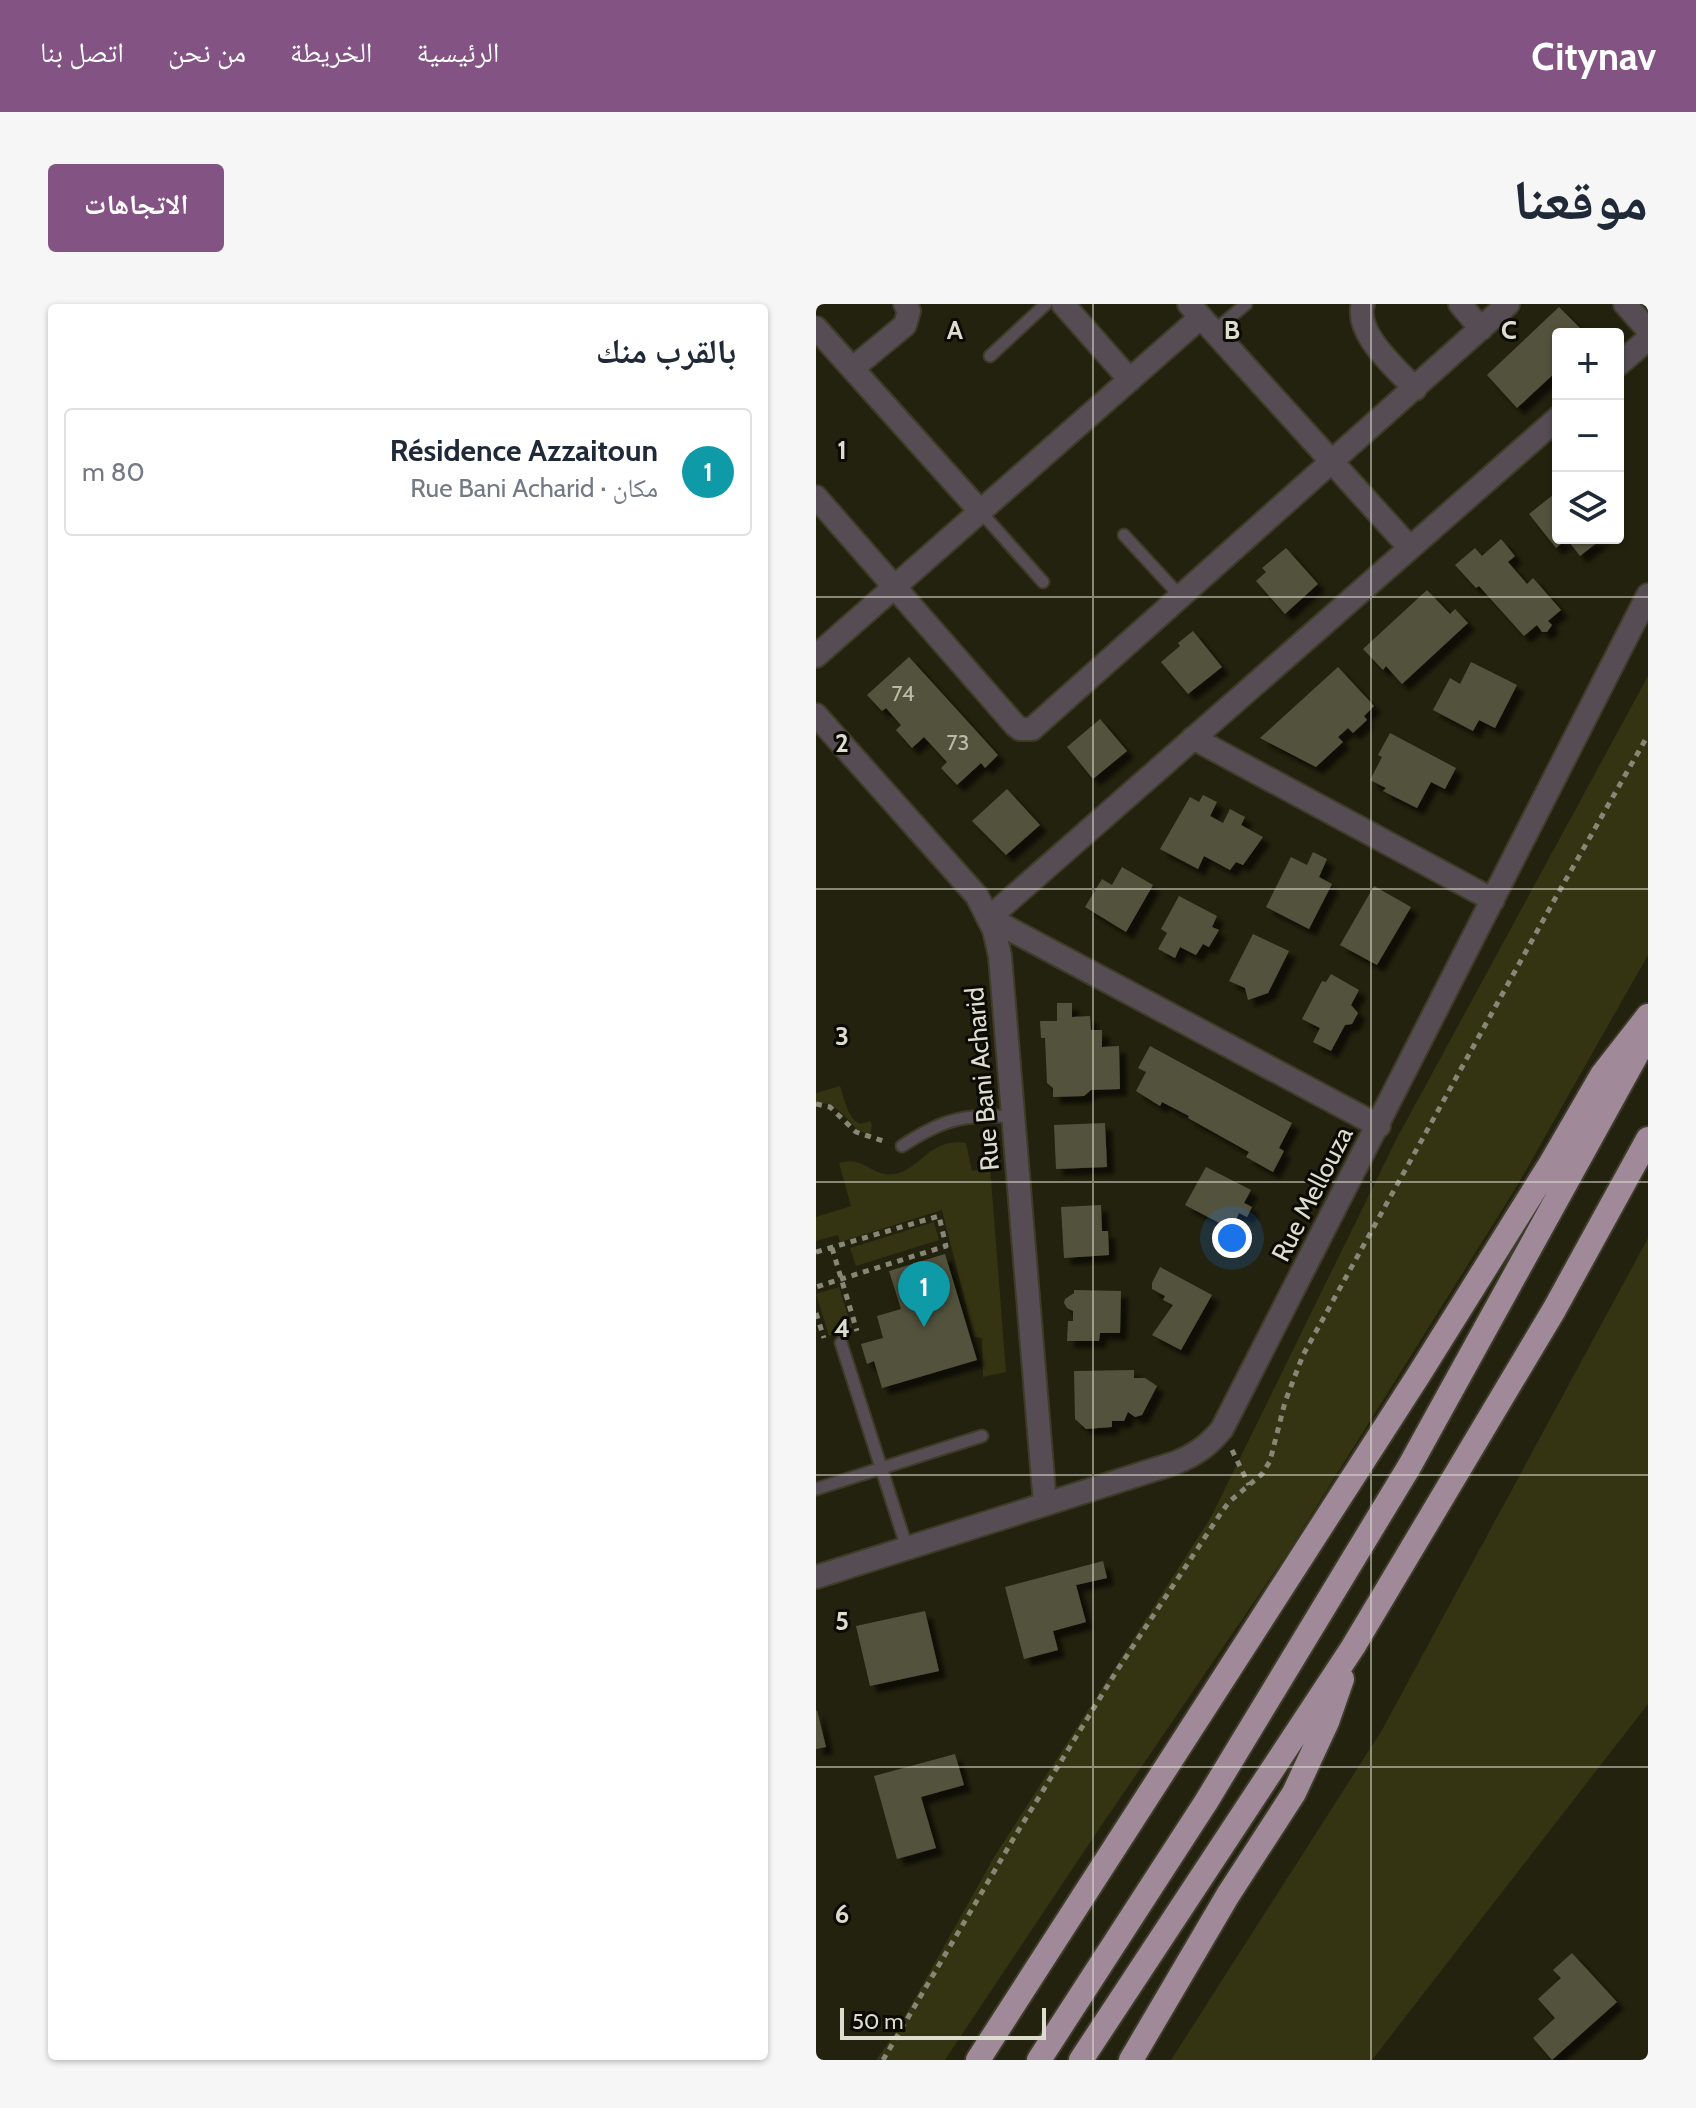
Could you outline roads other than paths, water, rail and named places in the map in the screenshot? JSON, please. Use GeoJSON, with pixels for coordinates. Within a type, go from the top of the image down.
{"type":"FeatureCollection","features":[{"type":"Feature","properties":{"kind":"highway"},"geometry":{"type":"LineString","coordinates":[[978,2060],[1402,1402],[1602,1075],[1648,1016]]}},
{"type":"Feature","properties":{"kind":"highway"},"geometry":{"type":"LineString","coordinates":[[1039,2060],[1206,1802],[1409,1467],[1648,1034]]}},
{"type":"Feature","properties":{"kind":"highway"},"geometry":{"type":"LineString","coordinates":[[1081,2060],[1353,1647],[1554,1310],[1648,1139]]}},
{"type":"Feature","properties":{"kind":"highway"},"geometry":{"type":"LineString","coordinates":[[1131,2060],[1228,1895],[1294,1793],[1327,1722],[1353,1647]]}},
{"type":"Feature","properties":{"kind":"street"},"geometry":{"type":"LineString","coordinates":[[853,368],[905,325],[909,311],[905,304]]}},
{"type":"Feature","properties":{"kind":"street"},"geometry":{"type":"LineString","coordinates":[[1363,304],[1361,314],[1367,333],[1415,389]]}},
{"type":"Feature","properties":{"kind":"street"},"geometry":{"type":"LineString","coordinates":[[1460,304],[1481,329]]}},
{"type":"Feature","properties":{"kind":"street"},"geometry":{"type":"LineString","coordinates":[[816,497],[1015,725],[1026,730],[1038,725],[1182,598],[1508,304]]}},
{"type":"Feature","properties":{"kind":"street"},"geometry":{"type":"LineString","coordinates":[[1625,304],[1648,330]]}},
{"type":"Feature","properties":{"kind":"street"},"geometry":{"type":"LineString","coordinates":[[1069,306],[1130,380]]}},
{"type":"Feature","properties":{"kind":"street"},"geometry":{"type":"LineString","coordinates":[[816,656],[1202,317],[1410,548]]}},
{"type":"Feature","properties":{"kind":"street"},"geometry":{"type":"LineString","coordinates":[[816,328],[980,511]]}},
{"type":"Feature","properties":{"kind":"street"},"geometry":{"type":"LineString","coordinates":[[1624,360],[1648,339]]}},
{"type":"Feature","properties":{"kind":"street"},"geometry":{"type":"LineString","coordinates":[[1379,1126],[989,918],[1552,423]]}},
{"type":"Feature","properties":{"kind":"street","name":"Rue Mellouza"},"geometry":{"type":"LineString","coordinates":[[816,1577],[1188,1458],[1212,1441],[1222,1429],[1379,1126],[1648,595]]}},
{"type":"Feature","properties":{"kind":"street","name":"Rue Bani Acharid"},"geometry":{"type":"LineString","coordinates":[[816,715],[977,896],[989,918],[1000,956],[1045,1504]]}},
{"type":"Feature","properties":{"kind":"street"},"geometry":{"type":"LineString","coordinates":[[1193,738],[1493,900]]}},
{"type":"Feature","properties":{"kind":"lane"},"geometry":{"type":"LineString","coordinates":[[990,356],[1046,304]]}},
{"type":"Feature","properties":{"kind":"lane"},"geometry":{"type":"LineString","coordinates":[[1202,317],[1246,304]]}},
{"type":"Feature","properties":{"kind":"lane"},"geometry":{"type":"LineString","coordinates":[[980,511],[1043,582]]}},
{"type":"Feature","properties":{"kind":"lane"},"geometry":{"type":"LineString","coordinates":[[1124,535],[1182,598]]}},
{"type":"Feature","properties":{"kind":"lane"},"geometry":{"type":"LineString","coordinates":[[902,1146],[920,1134],[966,1116],[1013,1116]]}},
{"type":"Feature","properties":{"kind":"lane"},"geometry":{"type":"LineString","coordinates":[[841,1343],[907,1548]]}},
{"type":"Feature","properties":{"kind":"lane"},"geometry":{"type":"LineString","coordinates":[[816,1489],[982,1436]]}},
{"type":"Feature","properties":{"kind":"place","name":"Résidence Azzaitoun"},"geometry":{"type":"Point","coordinates":[924,1327]}}]}
